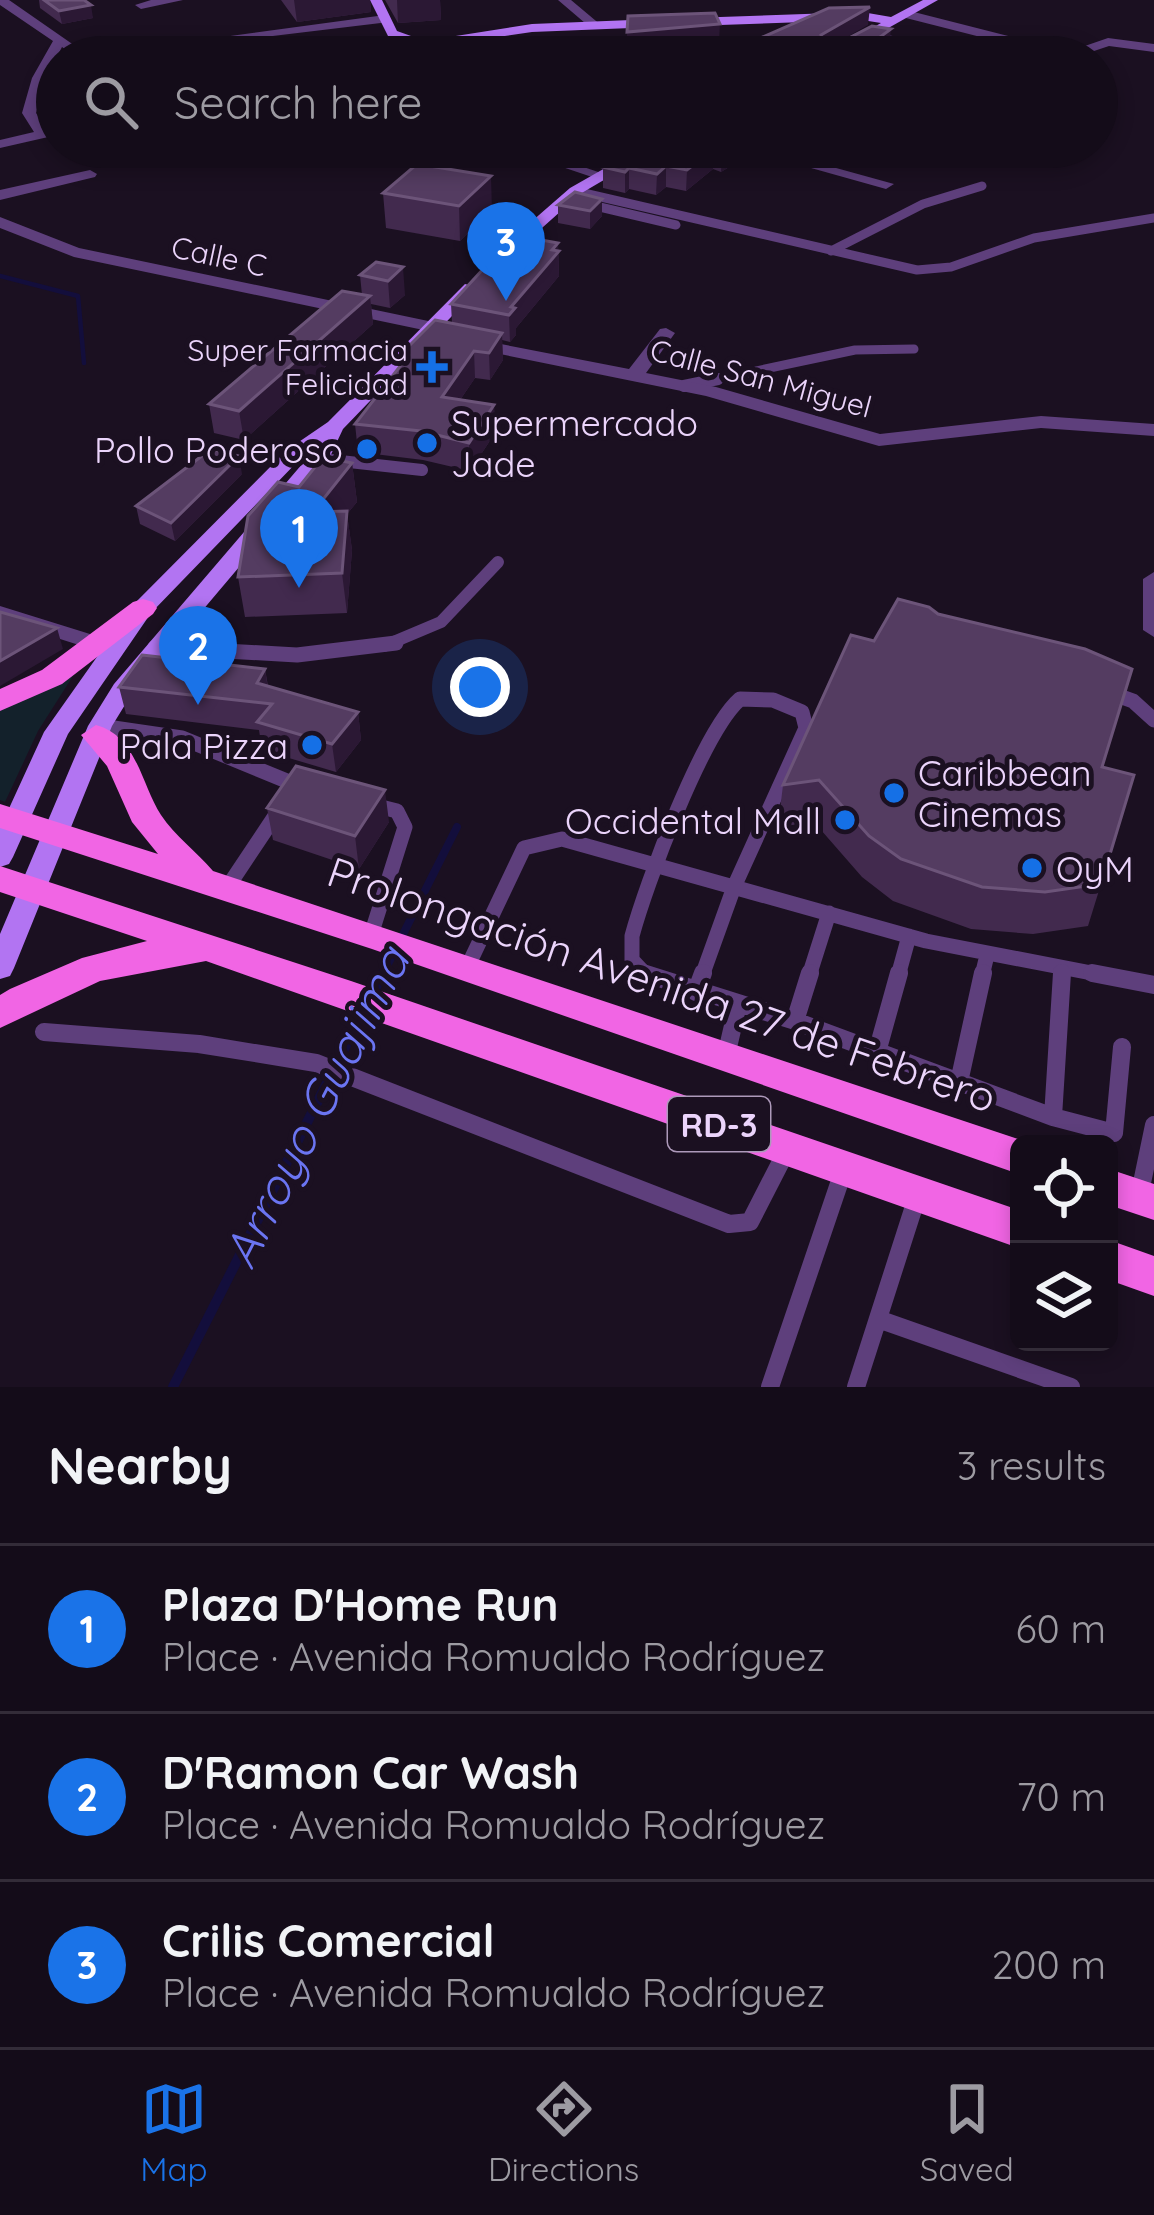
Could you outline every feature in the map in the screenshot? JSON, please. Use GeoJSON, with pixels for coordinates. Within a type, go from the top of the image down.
{"type":"FeatureCollection","features":[{"type":"Feature","properties":{"kind":"main road"},"geometry":{"type":"LineString","coordinates":[[376,0],[392,33],[401,36]]}},
{"type":"Feature","properties":{"kind":"main road"},"geometry":{"type":"LineString","coordinates":[[866,35],[932,0]]}},
{"type":"Feature","properties":{"kind":"main road"},"geometry":{"type":"LineString","coordinates":[[685,22],[899,18]]}},
{"type":"Feature","properties":{"kind":"main road"},"geometry":{"type":"LineString","coordinates":[[465,36],[663,23]]}},
{"type":"Feature","properties":{"kind":"main road"},"geometry":{"type":"LineString","coordinates":[[0,701],[52,677],[143,608],[294,454],[335,426],[530,226],[613,168]]}},
{"type":"Feature","properties":{"kind":"main road"},"geometry":{"type":"LineString","coordinates":[[0,968],[17,885],[58,834],[98,730],[155,647],[320,459],[335,426]]}},
{"type":"Feature","properties":{"kind":"main road"},"geometry":{"type":"LineString","coordinates":[[0,856],[8,818],[56,732],[143,608]]}},
{"type":"Feature","properties":{"kind":"main road"},"geometry":{"type":"LineString","coordinates":[[98,730],[121,761],[159,837],[216,885]]}},
{"type":"Feature","properties":{"kind":"main road","name":"Prolongación Avenida 27 de Febrero"},"geometry":{"type":"LineString","coordinates":[[8,818],[378,937],[1010,1153]]}},
{"type":"Feature","properties":{"kind":"main road","name":"RD-3"},"geometry":{"type":"LineString","coordinates":[[17,885],[338,991],[1010,1226]]}},
{"type":"Feature","properties":{"kind":"main road"},"geometry":{"type":"LineString","coordinates":[[0,1013],[86,970],[151,955],[215,950]]}},
{"type":"Feature","properties":{"kind":"main road"},"geometry":{"type":"LineString","coordinates":[[1118,1263],[1154,1276]]}},
{"type":"Feature","properties":{"kind":"street"},"geometry":{"type":"LineString","coordinates":[[4,5],[45,0]]}},
{"type":"Feature","properties":{"kind":"street"},"geometry":{"type":"LineString","coordinates":[[141,5],[178,0]]}},
{"type":"Feature","properties":{"kind":"street"},"geometry":{"type":"LineString","coordinates":[[564,0],[596,26]]}},
{"type":"Feature","properties":{"kind":"street"},"geometry":{"type":"LineString","coordinates":[[4,5],[54,36]]}},
{"type":"Feature","properties":{"kind":"street"},"geometry":{"type":"LineString","coordinates":[[899,18],[985,36]]}},
{"type":"Feature","properties":{"kind":"street"},"geometry":{"type":"LineString","coordinates":[[243,36],[385,20]]}},
{"type":"Feature","properties":{"kind":"street"},"geometry":{"type":"LineString","coordinates":[[866,35],[871,36]]}},
{"type":"Feature","properties":{"kind":"street"},"geometry":{"type":"LineString","coordinates":[[1118,42],[1154,48]]}},
{"type":"Feature","properties":{"kind":"street"},"geometry":{"type":"LineString","coordinates":[[36,88],[29,113],[36,119]]}},
{"type":"Feature","properties":{"kind":"street"},"geometry":{"type":"LineString","coordinates":[[0,145],[36,136]]}},
{"type":"Feature","properties":{"kind":"street"},"geometry":{"type":"LineString","coordinates":[[578,168],[600,175]]}},
{"type":"Feature","properties":{"kind":"street"},"geometry":{"type":"LineString","coordinates":[[824,168],[886,184]]}},
{"type":"Feature","properties":{"kind":"street"},"geometry":{"type":"LineString","coordinates":[[0,195],[90,174]]}},
{"type":"Feature","properties":{"kind":"street","name":"Calle C"},"geometry":{"type":"LineString","coordinates":[[0,222],[74,252],[429,331]]}},
{"type":"Feature","properties":{"kind":"street","name":"Calle San Miguel"},"geometry":{"type":"LineString","coordinates":[[429,331],[684,386],[879,440],[905,442],[1035,421],[1154,430]]}},
{"type":"Feature","properties":{"kind":"street"},"geometry":{"type":"LineString","coordinates":[[634,376],[666,332]]}},
{"type":"Feature","properties":{"kind":"street"},"geometry":{"type":"LineString","coordinates":[[1154,579],[1154,630]]}},
{"type":"Feature","properties":{"kind":"street"},"geometry":{"type":"LineString","coordinates":[[0,613],[98,644]]}},
{"type":"Feature","properties":{"kind":"lane"},"geometry":{"type":"LineString","coordinates":[[831,250],[923,204],[982,186]]}},
{"type":"Feature","properties":{"kind":"lane"},"geometry":{"type":"LineString","coordinates":[[569,195],[685,227],[723,227],[917,270],[945,270],[1027,239],[1102,231],[1154,218]]}},
{"type":"Feature","properties":{"kind":"lane"},"geometry":{"type":"LineString","coordinates":[[684,386],[855,350],[914,349]]}},
{"type":"Feature","properties":{"kind":"lane"},"geometry":{"type":"LineString","coordinates":[[320,459],[422,470]]}},
{"type":"Feature","properties":{"kind":"lane"},"geometry":{"type":"LineString","coordinates":[[155,647],[246,653],[374,650],[436,627],[498,562]]}},
{"type":"Feature","properties":{"kind":"lane"},"geometry":{"type":"LineString","coordinates":[[1093,688],[1133,701],[1154,720]]}},
{"type":"Feature","properties":{"kind":"lane"},"geometry":{"type":"LineString","coordinates":[[696,992],[734,887],[806,728],[802,712],[773,700],[740,699],[725,712],[656,864],[631,939],[631,956],[640,973],[696,992],[795,1021],[1053,1117],[1114,1132],[1122,1047]]}},
{"type":"Feature","properties":{"kind":"lane"},"geometry":{"type":"LineString","coordinates":[[98,730],[182,737],[316,790]]}},
{"type":"Feature","properties":{"kind":"lane"},"geometry":{"type":"LineString","coordinates":[[216,885],[296,785]]}},
{"type":"Feature","properties":{"kind":"lane"},"geometry":{"type":"LineString","coordinates":[[356,800],[397,811],[405,827],[378,937]]}},
{"type":"Feature","properties":{"kind":"lane"},"geometry":{"type":"LineString","coordinates":[[459,966],[524,848],[562,839],[986,955],[1154,985]]}},
{"type":"Feature","properties":{"kind":"lane"},"geometry":{"type":"LineString","coordinates":[[795,1021],[830,914]]}},
{"type":"Feature","properties":{"kind":"lane"},"geometry":{"type":"LineString","coordinates":[[877,1052],[909,936]]}},
{"type":"Feature","properties":{"kind":"lane"},"geometry":{"type":"LineString","coordinates":[[959,1082],[986,955]]}},
{"type":"Feature","properties":{"kind":"lane"},"geometry":{"type":"LineString","coordinates":[[1053,1117],[1062,969]]}},
{"type":"Feature","properties":{"kind":"lane"},"geometry":{"type":"LineString","coordinates":[[726,1056],[738,1004]]}},
{"type":"Feature","properties":{"kind":"lane"},"geometry":{"type":"LineString","coordinates":[[44,1032],[199,1044],[316,1063],[729,1224],[750,1222],[788,1148]]}},
{"type":"Feature","properties":{"kind":"lane"},"geometry":{"type":"LineString","coordinates":[[1134,1195],[1154,1125]]}},
{"type":"Feature","properties":{"kind":"lane"},"geometry":{"type":"LineString","coordinates":[[770,1387],[845,1167]]}},
{"type":"Feature","properties":{"kind":"lane"},"geometry":{"type":"LineString","coordinates":[[856,1387],[918,1194]]}},
{"type":"Feature","properties":{"kind":"lane"},"geometry":{"type":"LineString","coordinates":[[878,1319],[1072,1387]]}},
{"type":"Feature","properties":{"kind":"shaded area"},"geometry":{"type":"Polygon","coordinates":[[[78,668],[38,731],[5,802],[0,800],[0,708],[78,668]]]}},
{"type":"Feature","properties":{"kind":"building"},"geometry":{"type":"Polygon","coordinates":[[[44,0],[84,0],[91,5],[59,11],[44,0]]]}},
{"type":"Feature","properties":{"kind":"building"},"geometry":{"type":"Polygon","coordinates":[[[870,7],[821,36],[765,36],[829,8],[870,7]]]}},
{"type":"Feature","properties":{"kind":"building"},"geometry":{"type":"Polygon","coordinates":[[[715,13],[720,24],[627,32],[628,16],[715,13]]]}},
{"type":"Feature","properties":{"kind":"building"},"geometry":{"type":"Polygon","coordinates":[[[872,26],[891,29],[882,36],[853,36],[872,26]]]}},
{"type":"Feature","properties":{"kind":"building"},"geometry":{"type":"Polygon","coordinates":[[[412,168],[491,176],[459,206],[383,193],[412,168]]]}},
{"type":"Feature","properties":{"kind":"building"},"geometry":{"type":"Polygon","coordinates":[[[629,168],[664,168],[657,174],[629,168]]]}},
{"type":"Feature","properties":{"kind":"building"},"geometry":{"type":"Polygon","coordinates":[[[575,192],[602,199],[590,211],[558,205],[575,192]]]}},
{"type":"Feature","properties":{"kind":"building"},"geometry":{"type":"Polygon","coordinates":[[[519,236],[558,243],[552,250],[559,251],[509,315],[451,304],[508,242],[519,236]]]}},
{"type":"Feature","properties":{"kind":"building"},"geometry":{"type":"Polygon","coordinates":[[[376,262],[403,267],[388,281],[360,275],[376,262]]]}},
{"type":"Feature","properties":{"kind":"building"},"geometry":{"type":"Polygon","coordinates":[[[342,291],[370,296],[239,411],[209,404],[342,291]]]}},
{"type":"Feature","properties":{"kind":"building"},"geometry":{"type":"Polygon","coordinates":[[[435,320],[502,333],[489,353],[474,351],[442,397],[494,405],[469,443],[421,431],[355,424],[408,356],[400,355],[435,320]]]}},
{"type":"Feature","properties":{"kind":"building"},"geometry":{"type":"Polygon","coordinates":[[[211,449],[239,456],[171,523],[136,506],[211,449]]]}},
{"type":"Feature","properties":{"kind":"building"},"geometry":{"type":"Polygon","coordinates":[[[323,457],[352,463],[313,512],[347,511],[342,573],[238,577],[248,516],[278,482],[299,487],[323,457]]]}},
{"type":"Feature","properties":{"kind":"building"},"geometry":{"type":"Polygon","coordinates":[[[898,599],[938,614],[1085,649],[1132,669],[1102,767],[1134,775],[1101,884],[1045,892],[982,887],[901,859],[869,836],[819,780],[783,785],[851,635],[874,641],[898,599]]]}},
{"type":"Feature","properties":{"kind":"building"},"geometry":{"type":"Polygon","coordinates":[[[0,612],[57,628],[0,661],[0,612]]]}},
{"type":"Feature","properties":{"kind":"building"},"geometry":{"type":"Polygon","coordinates":[[[142,655],[265,669],[257,683],[358,712],[332,744],[257,722],[272,704],[119,687],[142,655]]]}},
{"type":"Feature","properties":{"kind":"building"},"geometry":{"type":"Polygon","coordinates":[[[296,766],[385,790],[355,836],[267,808],[296,766]]]}},
{"type":"Feature","properties":{"kind":"waterway","name":"Arroyo Guajima"},"geometry":{"type":"LineString","coordinates":[[0,276],[78,296],[84,363]]}},
{"type":"Feature","properties":{"kind":"waterway","name":"Arroyo Guajima"},"geometry":{"type":"LineString","coordinates":[[382,976],[457,827]]}},
{"type":"Feature","properties":{"kind":"waterway","name":"Arroyo Guajima"},"geometry":{"type":"LineString","coordinates":[[372,995],[383,973]]}},
{"type":"Feature","properties":{"kind":"waterway","name":"Arroyo Guajima"},"geometry":{"type":"LineString","coordinates":[[173,1387],[365,1008]]}},
{"type":"Feature","properties":{"kind":"place","name":"Crilis Comercial"},"geometry":{"type":"Point","coordinates":[506,301]}},
{"type":"Feature","properties":{"kind":"place","name":"Super Farmacia Felicidad"},"geometry":{"type":"Point","coordinates":[432,367]}},
{"type":"Feature","properties":{"kind":"place","name":"Supermercado Jade"},"geometry":{"type":"Point","coordinates":[427,443]}},
{"type":"Feature","properties":{"kind":"place","name":"Pollo Poderoso"},"geometry":{"type":"Point","coordinates":[367,449]}},
{"type":"Feature","properties":{"kind":"place","name":"Plaza D'Home Run"},"geometry":{"type":"Point","coordinates":[299,588]}},
{"type":"Feature","properties":{"kind":"place","name":"D'Ramon Car Wash"},"geometry":{"type":"Point","coordinates":[198,705]}},
{"type":"Feature","properties":{"kind":"place","name":"Pala Pizza"},"geometry":{"type":"Point","coordinates":[312,745]}},
{"type":"Feature","properties":{"kind":"place","name":"Caribbean Cinemas"},"geometry":{"type":"Point","coordinates":[894,793]}},
{"type":"Feature","properties":{"kind":"place","name":"Occidental Mall"},"geometry":{"type":"Point","coordinates":[845,820]}},
{"type":"Feature","properties":{"kind":"place","name":"OyM"},"geometry":{"type":"Point","coordinates":[1032,868]}}]}
